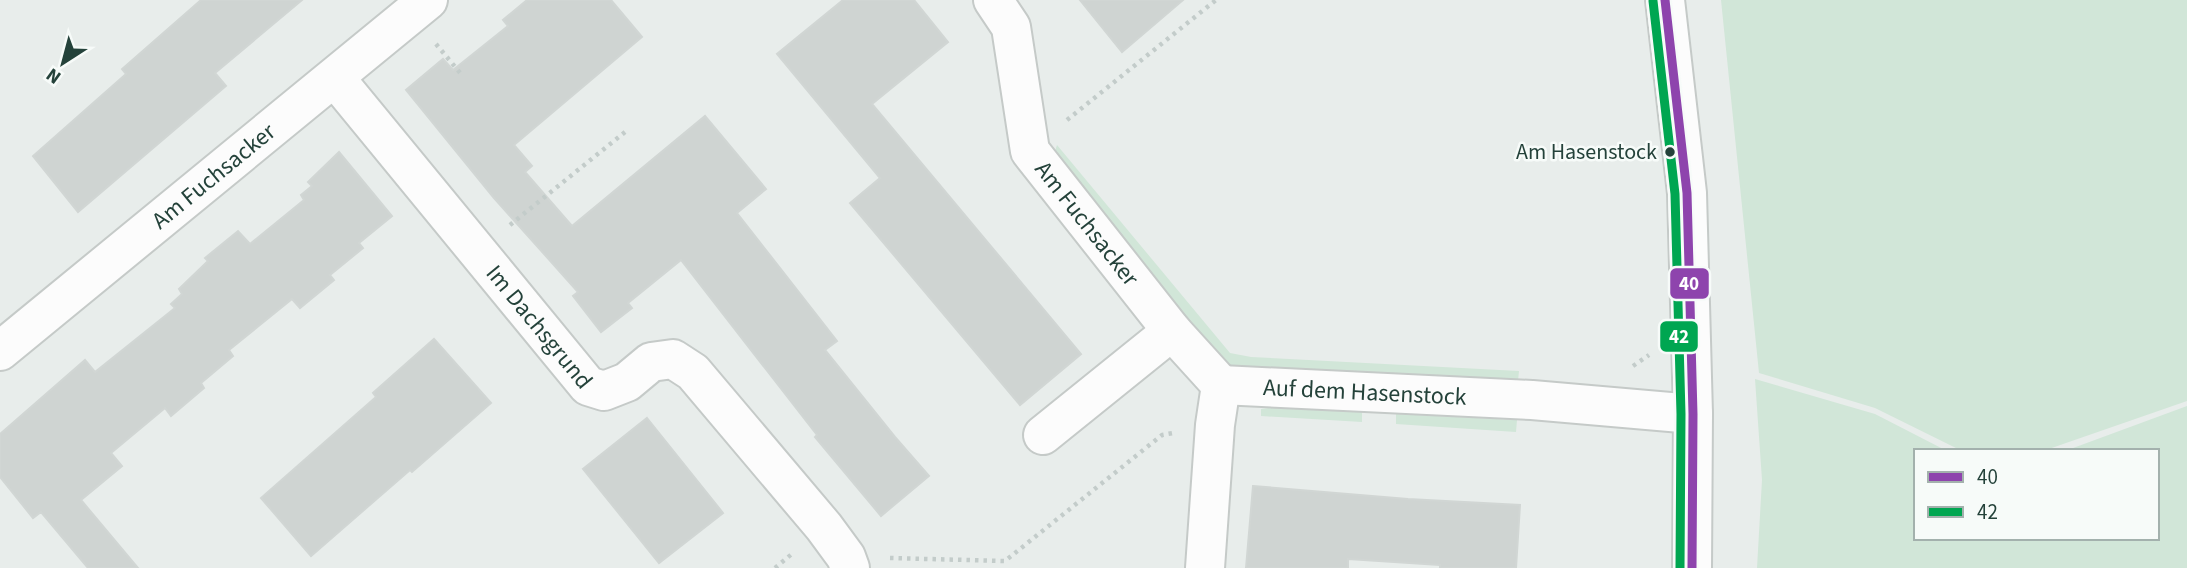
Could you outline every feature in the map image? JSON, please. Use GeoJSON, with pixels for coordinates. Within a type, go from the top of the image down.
{"type":"FeatureCollection","features":[{"type":"Feature","properties":{"kind":"street","name":"Am Fuchsacker"},"geometry":{"type":"LineString","coordinates":[[0,351],[428,0]]}},
{"type":"Feature","properties":{"kind":"street","name":"Am Fuchsacker"},"geometry":{"type":"LineString","coordinates":[[993,0],[1011,27],[1030,151],[1172,331],[1221,385]]}},
{"type":"Feature","properties":{"kind":"street"},"geometry":{"type":"LineString","coordinates":[[1665,0],[1687,193],[1693,414],[1692,568]]}},
{"type":"Feature","properties":{"kind":"street","name":"Im Dachsgrund"},"geometry":{"type":"LineString","coordinates":[[335,78],[588,386],[604,391],[626,382],[651,362],[673,359],[693,372],[723,405],[848,563]]}},
{"type":"Feature","properties":{"kind":"street"},"geometry":{"type":"LineString","coordinates":[[1043,435],[1172,331]]}},
{"type":"Feature","properties":{"kind":"street"},"geometry":{"type":"LineString","coordinates":[[1205,568],[1215,425],[1221,385]]}},
{"type":"Feature","properties":{"kind":"street","name":"Auf dem Hasenstock"},"geometry":{"type":"LineString","coordinates":[[1221,385],[1532,400],[1693,414]]}},
{"type":"Feature","properties":{"kind":"path"},"geometry":{"type":"LineString","coordinates":[[1030,151],[1216,0]]}},
{"type":"Feature","properties":{"kind":"path"},"geometry":{"type":"LineString","coordinates":[[431,38],[461,74]]}},
{"type":"Feature","properties":{"kind":"path"},"geometry":{"type":"LineString","coordinates":[[477,252],[625,132]]}},
{"type":"Feature","properties":{"kind":"path"},"geometry":{"type":"LineString","coordinates":[[848,563],[1005,561],[1162,435],[1215,425]]}},
{"type":"Feature","properties":{"kind":"green space"},"geometry":{"type":"Polygon","coordinates":[[[1721,0],[2187,0],[2187,401],[2049,449],[1958,449],[1875,408],[1759,373],[1721,0]]]}},
{"type":"Feature","properties":{"kind":"green space"},"geometry":{"type":"Polygon","coordinates":[[[1057,145],[1230,353],[1251,357],[1519,371],[1518,381],[1233,367],[1216,354],[1057,162],[1054,154],[1057,145]]]}},
{"type":"Feature","properties":{"kind":"green space"},"geometry":{"type":"Polygon","coordinates":[[[1755,379],[1875,414],[1943,449],[1914,449],[1914,540],[2159,540],[2159,449],[2070,449],[2187,406],[2187,568],[1757,568],[1762,480],[1755,379]]]}},
{"type":"Feature","properties":{"kind":"green space"},"geometry":{"type":"Polygon","coordinates":[[[1276,407],[1362,411],[1362,422],[1261,416],[1261,409],[1276,407]]]}},
{"type":"Feature","properties":{"kind":"green space"},"geometry":{"type":"Polygon","coordinates":[[[1396,414],[1517,420],[1516,432],[1396,424],[1396,414]]]}},
{"type":"Feature","properties":{"kind":"building"},"geometry":{"type":"Polygon","coordinates":[[[201,0],[302,0],[215,73],[226,86],[78,212],[33,156],[126,74],[122,69],[201,0]]]}},
{"type":"Feature","properties":{"kind":"building"},"geometry":{"type":"Polygon","coordinates":[[[527,0],[611,0],[642,37],[514,145],[532,166],[525,172],[572,226],[705,116],[766,189],[737,213],[837,341],[825,350],[929,476],[881,516],[815,437],[817,435],[681,260],[628,303],[632,308],[601,332],[573,296],[578,292],[494,198],[406,90],[443,59],[453,70],[508,26],[503,20],[527,0]]]}},
{"type":"Feature","properties":{"kind":"building"},"geometry":{"type":"Polygon","coordinates":[[[843,0],[914,0],[948,42],[872,104],[1081,354],[1020,405],[850,203],[880,178],[777,54],[843,0]]]}},
{"type":"Feature","properties":{"kind":"building"},"geometry":{"type":"Polygon","coordinates":[[[1080,0],[1183,0],[1122,52],[1080,0]]]}},
{"type":"Feature","properties":{"kind":"building"},"geometry":{"type":"Polygon","coordinates":[[[339,152],[392,216],[359,243],[363,248],[330,275],[334,280],[300,308],[292,299],[229,350],[233,356],[201,383],[204,388],[171,416],[165,408],[111,453],[122,466],[81,500],[138,568],[88,568],[41,512],[33,518],[0,477],[0,434],[85,360],[95,372],[175,308],[171,304],[182,294],[179,289],[208,261],[205,258],[238,231],[250,244],[304,200],[301,195],[312,186],[308,182],[339,152]]]}},
{"type":"Feature","properties":{"kind":"building"},"geometry":{"type":"Polygon","coordinates":[[[434,339],[491,403],[311,556],[261,498],[376,397],[373,393],[434,339]]]}},
{"type":"Feature","properties":{"kind":"building"},"geometry":{"type":"Polygon","coordinates":[[[647,418],[723,513],[659,563],[583,469],[647,418]]]}},
{"type":"Feature","properties":{"kind":"building"},"geometry":{"type":"Polygon","coordinates":[[[1253,486],[1520,505],[1516,568],[1440,568],[1440,565],[1348,559],[1348,568],[1246,568],[1253,486]]]}},
{"type":"Feature","properties":{"kind":"transit line","name":"40"},"geometry":{"type":"LineString","coordinates":[[1665,0],[1687,193],[1693,414],[1692,568]]}},
{"type":"Feature","properties":{"kind":"transit line","name":"42"},"geometry":{"type":"LineString","coordinates":[[1653,1],[1675,194],[1681,414],[1680,568]]}},
{"type":"Feature","properties":{"kind":"place","name":"Am Hasenstock"},"geometry":{"type":"Point","coordinates":[1670,152]}}]}
